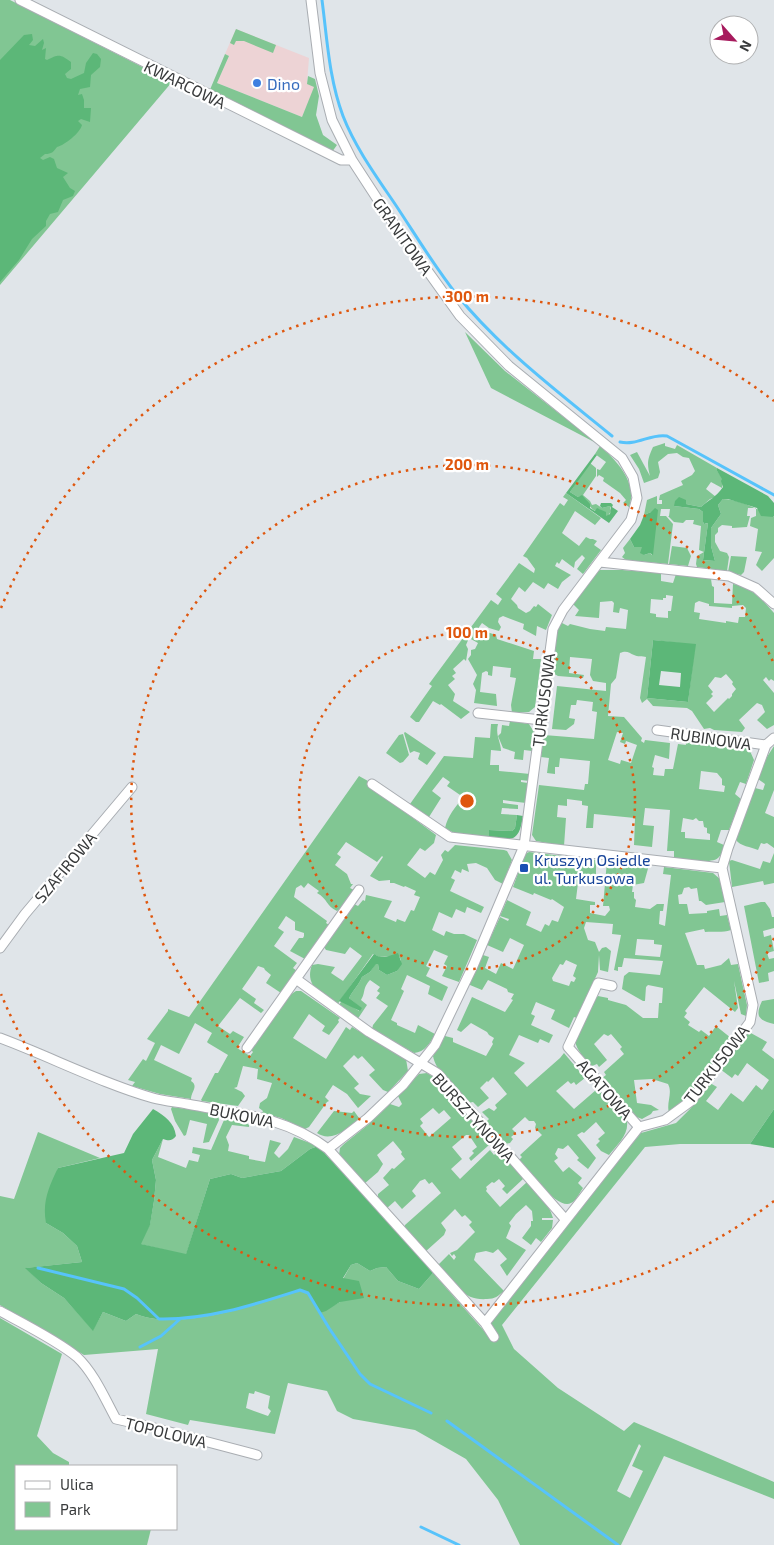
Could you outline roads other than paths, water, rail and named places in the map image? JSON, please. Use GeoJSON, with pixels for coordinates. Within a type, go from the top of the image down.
{"type":"FeatureCollection","features":[{"type":"Feature","properties":{"kind":"street","name":"KWARCOWA"},"geometry":{"type":"LineString","coordinates":[[20,0],[341,160],[352,160]]}},
{"type":"Feature","properties":{"kind":"street","name":"GRANITOWA"},"geometry":{"type":"LineString","coordinates":[[311,0],[320,73],[332,120],[352,160],[391,220],[460,316],[509,366],[602,442]]}},
{"type":"Feature","properties":{"kind":"street","name":"TURKUSOWA"},"geometry":{"type":"LineString","coordinates":[[328,1149],[368,1118],[403,1085],[435,1045],[473,966],[524,846],[553,629],[563,610],[631,520],[637,498],[633,477],[622,458],[602,442]]}},
{"type":"Feature","properties":{"kind":"street"},"geometry":{"type":"LineString","coordinates":[[600,562],[729,576],[756,588],[774,604]]}},
{"type":"Feature","properties":{"kind":"street"},"geometry":{"type":"LineString","coordinates":[[478,713],[541,720]]}},
{"type":"Feature","properties":{"kind":"street","name":"RUBINOWA"},"geometry":{"type":"LineString","coordinates":[[657,730],[766,745]]}},
{"type":"Feature","properties":{"kind":"street"},"geometry":{"type":"LineString","coordinates":[[372,784],[450,838],[722,868],[766,745],[774,738]]}},
{"type":"Feature","properties":{"kind":"street","name":"SZAFIROWA"},"geometry":{"type":"LineString","coordinates":[[0,948],[25,914],[132,787]]}},
{"type":"Feature","properties":{"kind":"street","name":"TURKUSOWA"},"geometry":{"type":"LineString","coordinates":[[639,1127],[666,1120],[691,1101],[750,1022],[753,1005],[722,868]]}},
{"type":"Feature","properties":{"kind":"street"},"geometry":{"type":"LineString","coordinates":[[247,1048],[359,890]]}},
{"type":"Feature","properties":{"kind":"street","name":"BURSZTYNOWA"},"geometry":{"type":"LineString","coordinates":[[296,980],[369,1032],[437,1073],[565,1219]]}},
{"type":"Feature","properties":{"kind":"street","name":"AGATOWA"},"geometry":{"type":"LineString","coordinates":[[612,986],[598,983],[568,1047],[639,1127]]}},
{"type":"Feature","properties":{"kind":"street","name":"BUKOWA"},"geometry":{"type":"LineString","coordinates":[[0,1038],[116,1085],[154,1098],[276,1121],[314,1139],[328,1149],[485,1323],[494,1337]]}},
{"type":"Feature","properties":{"kind":"street"},"geometry":{"type":"LineString","coordinates":[[485,1323],[639,1127]]}},
{"type":"Feature","properties":{"kind":"street","name":"TOPOLOWA"},"geometry":{"type":"LineString","coordinates":[[0,1311],[65,1348],[76,1357],[85,1367],[116,1420],[147,1426],[257,1455]]}},
{"type":"Feature","properties":{"kind":"waterway"},"geometry":{"type":"LineString","coordinates":[[322,0],[332,73],[343,116],[366,161],[440,273],[492,334],[612,436]]}},
{"type":"Feature","properties":{"kind":"waterway"},"geometry":{"type":"LineString","coordinates":[[620,442],[626,443],[655,436],[667,436],[774,495]]}},
{"type":"Feature","properties":{"kind":"waterway"},"geometry":{"type":"LineString","coordinates":[[38,1268],[124,1289],[137,1298],[159,1319],[177,1319],[213,1314],[248,1306],[300,1290],[308,1293],[360,1374],[370,1384],[431,1413]]}},
{"type":"Feature","properties":{"kind":"waterway"},"geometry":{"type":"LineString","coordinates":[[140,1347],[161,1336],[180,1319]]}},
{"type":"Feature","properties":{"kind":"waterway"},"geometry":{"type":"LineString","coordinates":[[447,1421],[618,1545]]}},
{"type":"Feature","properties":{"kind":"waterway"},"geometry":{"type":"LineString","coordinates":[[421,1527],[459,1545]]}},
{"type":"Feature","properties":{"kind":"place","name":"Dino"},"geometry":{"type":"Point","coordinates":[257,83]}},
{"type":"Feature","properties":{"kind":"place","name":"Kruszyn Osiedle ul. Turkusowa"},"geometry":{"type":"Point","coordinates":[524,868]}}]}
